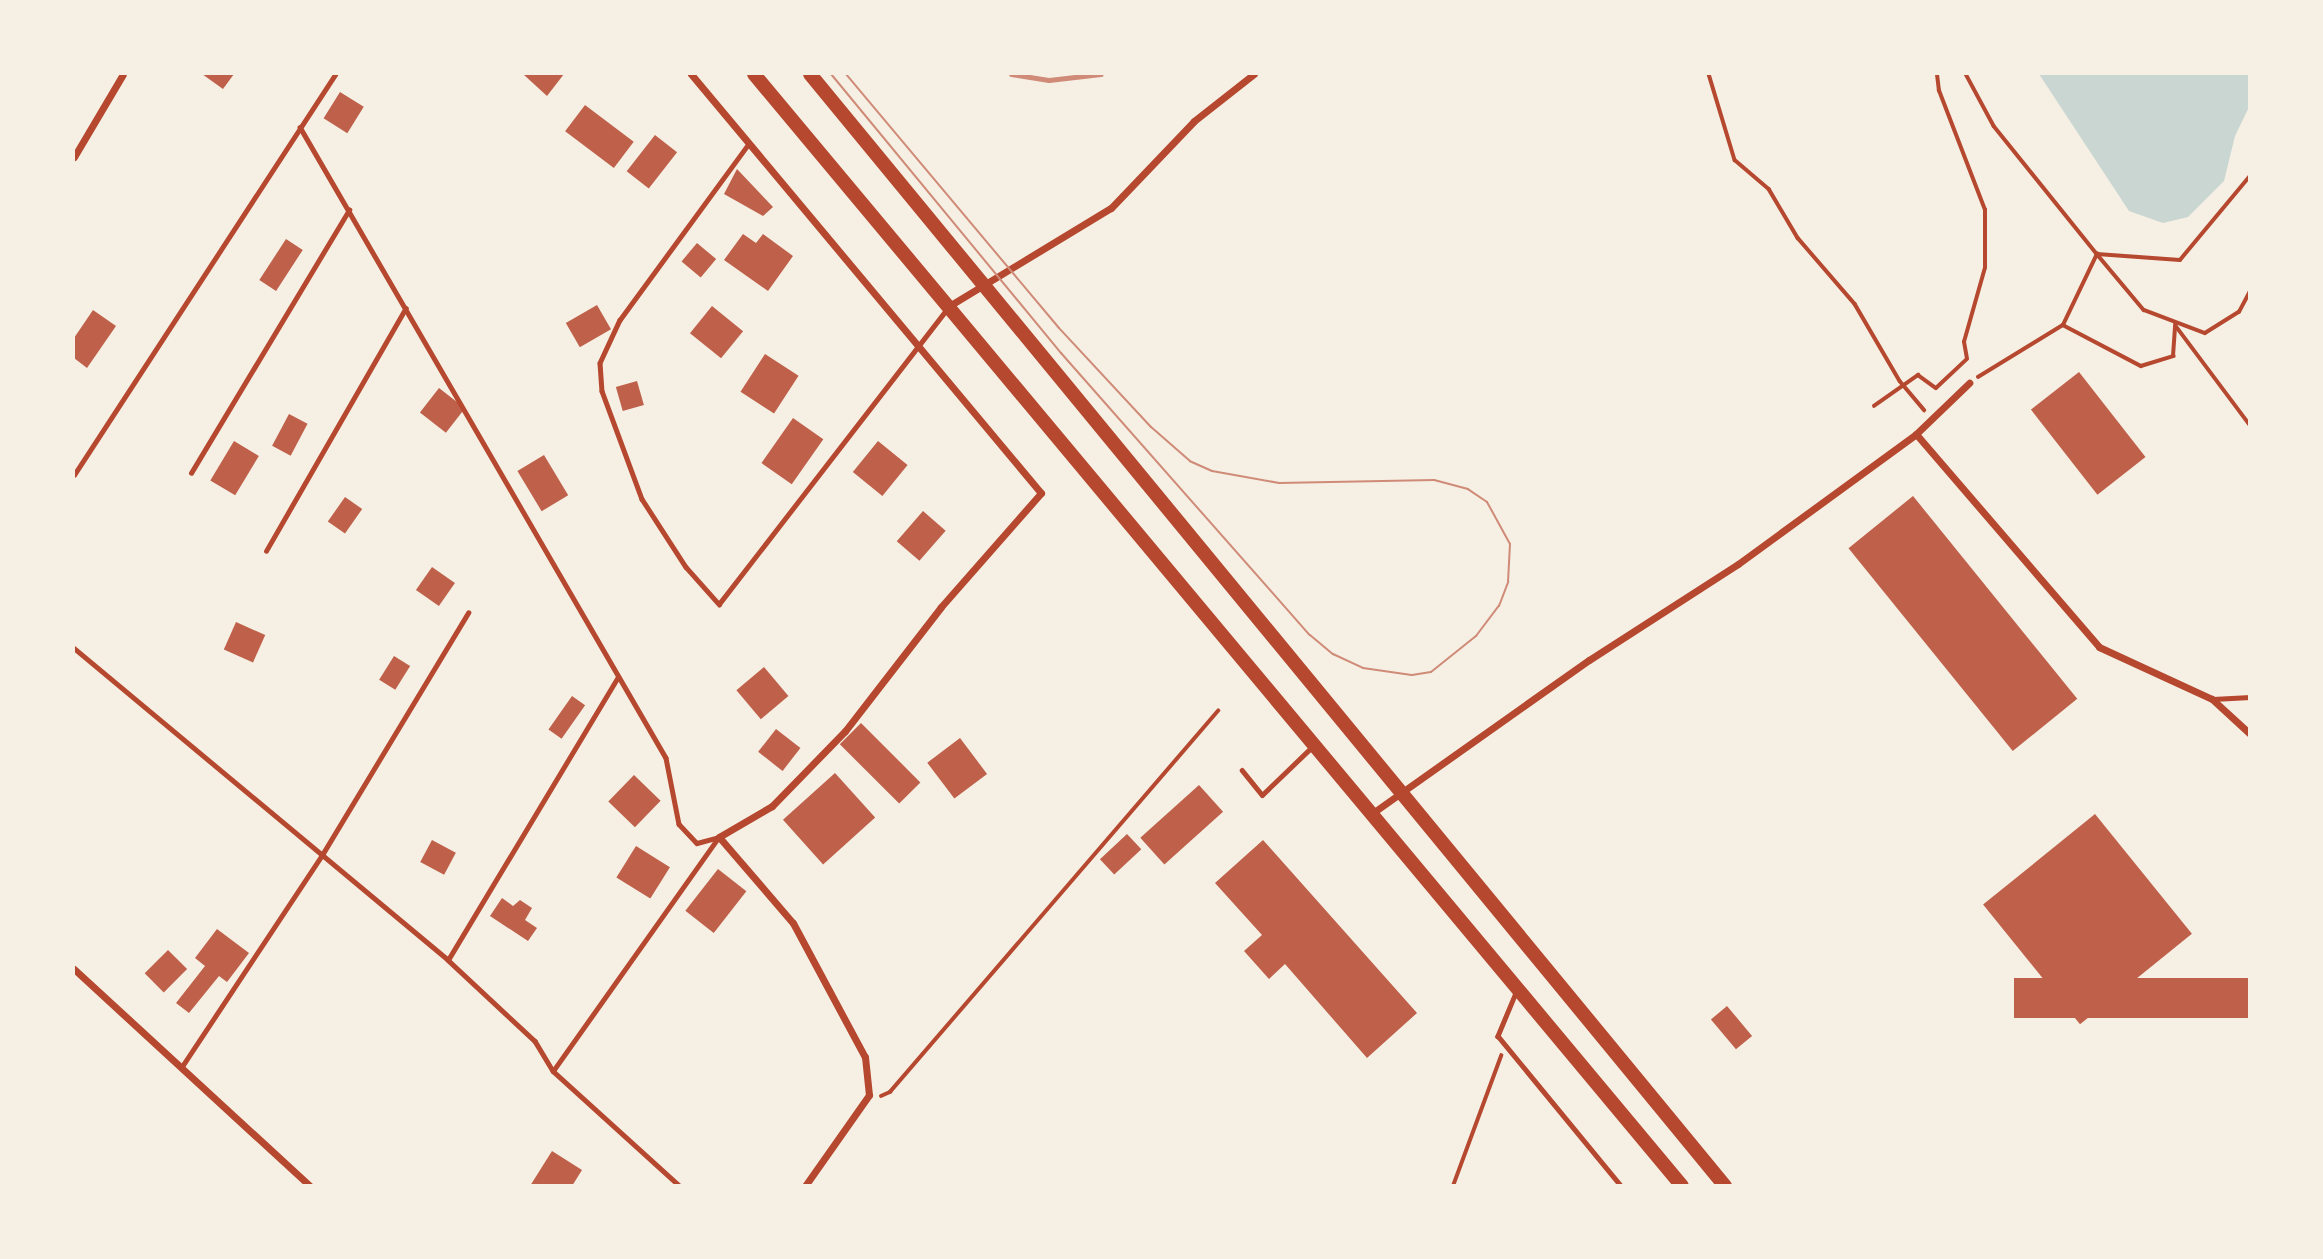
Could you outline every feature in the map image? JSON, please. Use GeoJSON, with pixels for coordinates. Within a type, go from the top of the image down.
{"type":"FeatureCollection","features":[{"type":"Feature","properties":{"kind":"main road"},"geometry":{"type":"LineString","coordinates":[[754,74],[1374,812],[1682,1185]]}},
{"type":"Feature","properties":{"kind":"main road"},"geometry":{"type":"LineString","coordinates":[[810,74],[1405,792],[1725,1185]]}},
{"type":"Feature","properties":{"kind":"street"},"geometry":{"type":"LineString","coordinates":[[74,157],[76,147],[123,74]]}},
{"type":"Feature","properties":{"kind":"street"},"geometry":{"type":"LineString","coordinates":[[691,74],[921,345],[1041,493],[941,607],[845,731],[772,806],[719,837],[793,923],[865,1057],[869,1094],[805,1185]]}},
{"type":"Feature","properties":{"kind":"street"},"geometry":{"type":"LineString","coordinates":[[949,306],[982,282],[1111,208],[1194,121],[1254,74]]}},
{"type":"Feature","properties":{"kind":"street"},"geometry":{"type":"LineString","coordinates":[[1374,812],[1589,660],[1738,564],[1916,433],[1969,383]]}},
{"type":"Feature","properties":{"kind":"street"},"geometry":{"type":"LineString","coordinates":[[1916,433],[2099,647],[2212,699],[2249,734]]}},
{"type":"Feature","properties":{"kind":"street"},"geometry":{"type":"LineString","coordinates":[[74,969],[183,1065],[310,1185]]}},
{"type":"Feature","properties":{"kind":"lane"},"geometry":{"type":"LineString","coordinates":[[74,475],[335,74]]}},
{"type":"Feature","properties":{"kind":"lane"},"geometry":{"type":"LineString","coordinates":[[300,127],[666,758],[679,824],[697,844],[719,837]]}},
{"type":"Feature","properties":{"kind":"lane"},"geometry":{"type":"LineString","coordinates":[[749,143],[620,320],[600,363],[602,391],[642,499],[686,567],[719,604],[949,306]]}},
{"type":"Feature","properties":{"kind":"lane"},"geometry":{"type":"LineString","coordinates":[[191,473],[349,210]]}},
{"type":"Feature","properties":{"kind":"lane"},"geometry":{"type":"LineString","coordinates":[[266,551],[406,308]]}},
{"type":"Feature","properties":{"kind":"lane"},"geometry":{"type":"LineString","coordinates":[[183,1065],[322,855],[468,613]]}},
{"type":"Feature","properties":{"kind":"lane"},"geometry":{"type":"LineString","coordinates":[[74,648],[448,960],[535,1041],[553,1071],[680,1185]]}},
{"type":"Feature","properties":{"kind":"lane"},"geometry":{"type":"LineString","coordinates":[[448,960],[618,677]]}},
{"type":"Feature","properties":{"kind":"lane"},"geometry":{"type":"LineString","coordinates":[[2212,699],[2249,697]]}},
{"type":"Feature","properties":{"kind":"lane"},"geometry":{"type":"LineString","coordinates":[[1242,770],[1262,795],[1316,743]]}},
{"type":"Feature","properties":{"kind":"lane"},"geometry":{"type":"LineString","coordinates":[[553,1071],[719,837]]}},
{"type":"Feature","properties":{"kind":"lane"},"geometry":{"type":"LineString","coordinates":[[1518,986],[1498,1037],[1621,1185]]}},
{"type":"Feature","properties":{"kind":"path"},"geometry":{"type":"LineString","coordinates":[[1709,74],[1735,160],[1769,190],[1798,238],[1855,304],[1904,386],[1932,419]]}},
{"type":"Feature","properties":{"kind":"path"},"geometry":{"type":"LineString","coordinates":[[1874,406],[1918,374],[1936,387],[1968,359],[1964,342],[1985,268],[1985,210],[1939,92],[1937,74]]}},
{"type":"Feature","properties":{"kind":"path"},"geometry":{"type":"LineString","coordinates":[[1966,74],[1994,126],[2144,310],[2175,324],[2205,333],[2239,312],[2249,291]]}},
{"type":"Feature","properties":{"kind":"path"},"geometry":{"type":"LineString","coordinates":[[2097,254],[2180,260],[2249,176]]}},
{"type":"Feature","properties":{"kind":"path"},"geometry":{"type":"LineString","coordinates":[[1969,383],[2063,325],[2097,254]]}},
{"type":"Feature","properties":{"kind":"path"},"geometry":{"type":"LineString","coordinates":[[2063,325],[2141,366],[2173,356],[2175,324]]}},
{"type":"Feature","properties":{"kind":"path"},"geometry":{"type":"LineString","coordinates":[[2175,324],[2249,425]]}},
{"type":"Feature","properties":{"kind":"path"},"geometry":{"type":"LineString","coordinates":[[869,1094],[890,1092],[1218,711]]}},
{"type":"Feature","properties":{"kind":"path"},"geometry":{"type":"LineString","coordinates":[[1453,1185],[1504,1045]]}},
{"type":"Feature","properties":{"kind":"shaded area"},"geometry":{"type":"Polygon","coordinates":[[[2039,74],[2249,74],[2249,107],[2235,136],[2224,181],[2188,217],[2163,223],[2129,211],[2039,74]]]}},
{"type":"Feature","properties":{"kind":"building"},"geometry":{"type":"Polygon","coordinates":[[[202,74],[234,74],[223,89],[202,74]]]}},
{"type":"Feature","properties":{"kind":"building"},"geometry":{"type":"Polygon","coordinates":[[[523,74],[564,74],[547,96],[523,74]]]}},
{"type":"Feature","properties":{"kind":"building"},"geometry":{"type":"Polygon","coordinates":[[[340,92],[364,107],[347,133],[324,118],[340,92]]]}},
{"type":"Feature","properties":{"kind":"building"},"geometry":{"type":"Polygon","coordinates":[[[585,105],[634,142],[614,168],[565,131],[585,105]]]}},
{"type":"Feature","properties":{"kind":"building"},"geometry":{"type":"Polygon","coordinates":[[[655,135],[677,152],[649,188],[627,171],[655,135]]]}},
{"type":"Feature","properties":{"kind":"building"},"geometry":{"type":"Polygon","coordinates":[[[737,169],[773,207],[763,216],[724,194],[737,169]]]}},
{"type":"Feature","properties":{"kind":"building"},"geometry":{"type":"Polygon","coordinates":[[[743,234],[756,243],[763,234],[793,256],[768,291],[724,260],[743,234]]]}},
{"type":"Feature","properties":{"kind":"building"},"geometry":{"type":"Polygon","coordinates":[[[286,239],[303,250],[276,291],[259,280],[286,239]]]}},
{"type":"Feature","properties":{"kind":"building"},"geometry":{"type":"Polygon","coordinates":[[[697,243],[716,259],[701,277],[682,261],[697,243]]]}},
{"type":"Feature","properties":{"kind":"building"},"geometry":{"type":"Polygon","coordinates":[[[597,305],[611,329],[580,347],[566,323],[597,305]]]}},
{"type":"Feature","properties":{"kind":"building"},"geometry":{"type":"Polygon","coordinates":[[[712,306],[743,331],[721,358],[690,333],[712,306]]]}},
{"type":"Feature","properties":{"kind":"building"},"geometry":{"type":"Polygon","coordinates":[[[93,310],[116,326],[87,368],[74,358],[74,338],[93,310]]]}},
{"type":"Feature","properties":{"kind":"building"},"geometry":{"type":"Polygon","coordinates":[[[765,354],[799,376],[774,414],[740,392],[765,354]]]}},
{"type":"Feature","properties":{"kind":"building"},"geometry":{"type":"Polygon","coordinates":[[[2079,372],[2145,457],[2097,495],[2031,410],[2079,372]]]}},
{"type":"Feature","properties":{"kind":"building"},"geometry":{"type":"Polygon","coordinates":[[[637,381],[644,405],[623,411],[616,387],[637,381]]]}},
{"type":"Feature","properties":{"kind":"building"},"geometry":{"type":"Polygon","coordinates":[[[439,388],[465,408],[446,433],[420,412],[439,388]]]}},
{"type":"Feature","properties":{"kind":"building"},"geometry":{"type":"Polygon","coordinates":[[[289,414],[308,424],[291,456],[272,446],[289,414]]]}},
{"type":"Feature","properties":{"kind":"building"},"geometry":{"type":"Polygon","coordinates":[[[793,418],[823,439],[792,484],[761,463],[793,418]]]}},
{"type":"Feature","properties":{"kind":"building"},"geometry":{"type":"Polygon","coordinates":[[[234,441],[259,456],[235,495],[210,480],[234,441]]]}},
{"type":"Feature","properties":{"kind":"building"},"geometry":{"type":"Polygon","coordinates":[[[878,441],[908,465],[882,496],[853,472],[878,441]]]}},
{"type":"Feature","properties":{"kind":"building"},"geometry":{"type":"Polygon","coordinates":[[[544,455],[568,495],[542,511],[517,471],[544,455]]]}},
{"type":"Feature","properties":{"kind":"building"},"geometry":{"type":"Polygon","coordinates":[[[1913,496],[2077,699],[2013,751],[1848,548],[1913,496]]]}},
{"type":"Feature","properties":{"kind":"building"},"geometry":{"type":"Polygon","coordinates":[[[345,497],[362,509],[345,534],[328,522],[345,497]]]}},
{"type":"Feature","properties":{"kind":"building"},"geometry":{"type":"Polygon","coordinates":[[[923,511],[946,531],[919,561],[897,541],[923,511]]]}},
{"type":"Feature","properties":{"kind":"building"},"geometry":{"type":"Polygon","coordinates":[[[432,567],[455,583],[439,606],[416,590],[432,567]]]}},
{"type":"Feature","properties":{"kind":"building"},"geometry":{"type":"Polygon","coordinates":[[[236,622],[265,635],[253,662],[224,649],[236,622]]]}},
{"type":"Feature","properties":{"kind":"building"},"geometry":{"type":"Polygon","coordinates":[[[394,656],[410,666],[395,690],[379,680],[394,656]]]}},
{"type":"Feature","properties":{"kind":"building"},"geometry":{"type":"Polygon","coordinates":[[[764,667],[788,696],[761,719],[736,690],[764,667]]]}},
{"type":"Feature","properties":{"kind":"building"},"geometry":{"type":"Polygon","coordinates":[[[572,696],[585,705],[562,739],[548,730],[572,696]]]}},
{"type":"Feature","properties":{"kind":"building"},"geometry":{"type":"Polygon","coordinates":[[[861,723],[920,782],[899,804],[840,744],[861,723]]]}},
{"type":"Feature","properties":{"kind":"building"},"geometry":{"type":"Polygon","coordinates":[[[776,729],[800,748],[783,771],[758,752],[776,729]]]}},
{"type":"Feature","properties":{"kind":"building"},"geometry":{"type":"Polygon","coordinates":[[[960,738],[987,774],[954,799],[927,763],[960,738]]]}},
{"type":"Feature","properties":{"kind":"building"},"geometry":{"type":"Polygon","coordinates":[[[835,773],[875,818],[823,864],[783,820],[835,773]]]}},
{"type":"Feature","properties":{"kind":"building"},"geometry":{"type":"Polygon","coordinates":[[[634,775],[661,801],[635,827],[608,802],[634,775]]]}},
{"type":"Feature","properties":{"kind":"building"},"geometry":{"type":"Polygon","coordinates":[[[1199,785],[1223,812],[1164,865],[1140,838],[1199,785]]]}},
{"type":"Feature","properties":{"kind":"building"},"geometry":{"type":"Polygon","coordinates":[[[2095,814],[2192,934],[2080,1024],[1983,905],[2095,814]]]}},
{"type":"Feature","properties":{"kind":"building"},"geometry":{"type":"Polygon","coordinates":[[[1127,834],[1141,849],[1114,875],[1100,859],[1127,834]]]}},
{"type":"Feature","properties":{"kind":"building"},"geometry":{"type":"Polygon","coordinates":[[[432,840],[456,853],[444,875],[420,862],[432,840]]]}},
{"type":"Feature","properties":{"kind":"building"},"geometry":{"type":"Polygon","coordinates":[[[1263,840],[1417,1013],[1367,1058],[1285,964],[1269,979],[1244,951],[1262,935],[1215,883],[1263,840]]]}},
{"type":"Feature","properties":{"kind":"building"},"geometry":{"type":"Polygon","coordinates":[[[636,846],[670,867],[650,899],[616,877],[636,846]]]}},
{"type":"Feature","properties":{"kind":"building"},"geometry":{"type":"Polygon","coordinates":[[[718,869],[746,891],[714,933],[685,911],[718,869]]]}},
{"type":"Feature","properties":{"kind":"building"},"geometry":{"type":"Polygon","coordinates":[[[502,898],[513,906],[520,900],[532,908],[525,920],[537,928],[528,941],[490,916],[502,898]]]}},
{"type":"Feature","properties":{"kind":"building"},"geometry":{"type":"Polygon","coordinates":[[[217,929],[249,953],[227,982],[219,976],[189,1013],[176,1003],[205,966],[195,958],[217,929]]]}},
{"type":"Feature","properties":{"kind":"building"},"geometry":{"type":"Polygon","coordinates":[[[168,950],[187,969],[164,992],[145,973],[168,950]]]}},
{"type":"Feature","properties":{"kind":"building"},"geometry":{"type":"Polygon","coordinates":[[[2014,978],[2250,978],[2250,1018],[2014,1018],[2014,978]]]}},
{"type":"Feature","properties":{"kind":"building"},"geometry":{"type":"Polygon","coordinates":[[[1727,1006],[1752,1036],[1736,1049],[1711,1019],[1727,1006]]]}},
{"type":"Feature","properties":{"kind":"building"},"geometry":{"type":"Polygon","coordinates":[[[552,1151],[582,1170],[572,1186],[530,1186],[552,1151]]]}},
{"type":"Feature","properties":{"kind":"tram line"},"geometry":{"type":"LineString","coordinates":[[831,74],[1061,353],[1310,635],[1333,654],[1363,668],[1412,675],[1431,672],[1476,636],[1499,606],[1508,582],[1510,544],[1487,502],[1468,489],[1434,480],[1279,483],[1212,471],[1190,461],[1151,427],[1059,328],[846,74]]}},
{"type":"Feature","properties":{"kind":"railway"},"geometry":{"type":"LineString","coordinates":[[1011,74],[1049,80],[1101,74]]}}]}
